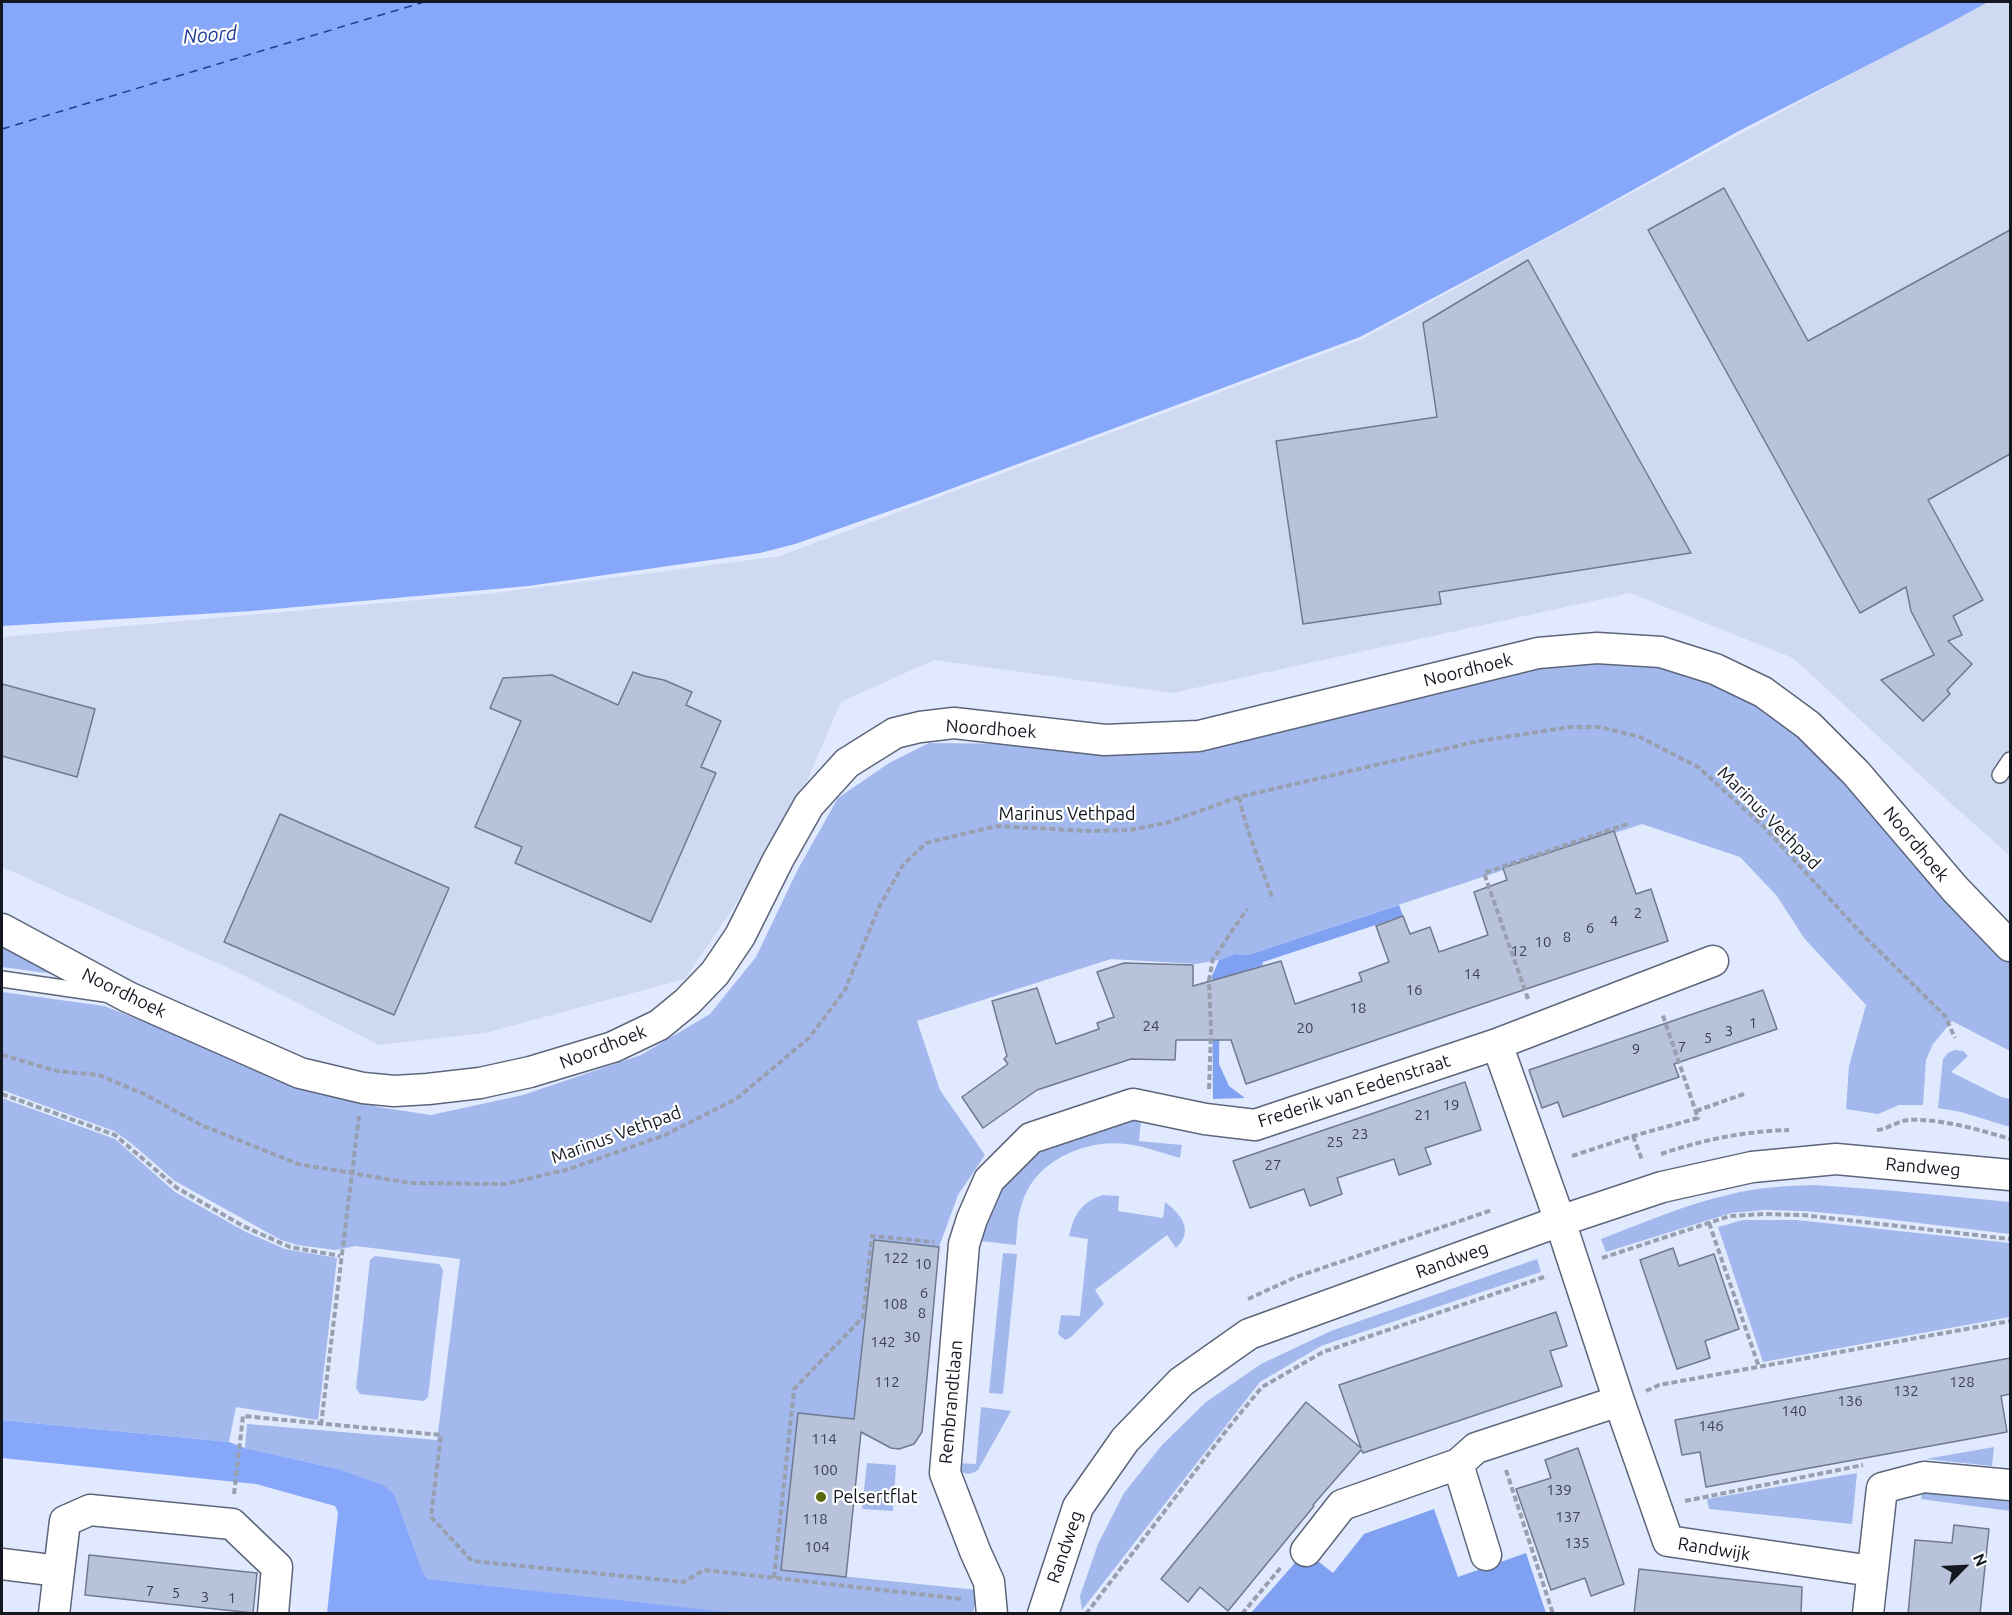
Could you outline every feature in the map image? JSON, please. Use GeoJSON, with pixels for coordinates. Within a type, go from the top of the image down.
{"type":"FeatureCollection","features":[{"type":"Feature","properties":{"kind":"street","name":"Noordhoek"},"geometry":{"type":"LineString","coordinates":[[2,929],[128,997],[300,1073],[363,1088],[394,1090],[480,1083],[530,1072],[613,1047],[659,1025],[687,1002],[715,973],[740,936],[808,805],[847,763],[895,733],[954,723],[1105,740],[1199,735],[1539,652],[1597,648],[1661,652],[1715,669],[1763,693],[1808,725],[1856,773],[1955,890],[2010,946]]}},
{"type":"Feature","properties":{"kind":"street","name":"Frederik van Eedenstraat"},"geometry":{"type":"LineString","coordinates":[[968,1232],[989,1180],[1031,1138],[1132,1104],[1205,1119],[1255,1125],[1497,1044],[1713,961]]}},
{"type":"Feature","properties":{"kind":"street"},"geometry":{"type":"LineString","coordinates":[[1497,1044],[1560,1221]]}},
{"type":"Feature","properties":{"kind":"street","name":"Randweg"},"geometry":{"type":"LineString","coordinates":[[1043,1614],[1078,1507],[1125,1440],[1181,1382],[1249,1334],[1662,1186],[1752,1167],[1836,1159],[2010,1175]]}},
{"type":"Feature","properties":{"kind":"street","name":"Randwijk"},"geometry":{"type":"LineString","coordinates":[[1560,1221],[1668,1541],[1872,1571]]}},
{"type":"Feature","properties":{"kind":"street","name":"Rembrandtlaan"},"geometry":{"type":"LineString","coordinates":[[968,1232],[945,1473],[989,1582],[992,1610]]}},
{"type":"Feature","properties":{"kind":"street"},"geometry":{"type":"LineString","coordinates":[[1306,1551],[1342,1505],[1458,1464],[1476,1448],[1497,1440],[1619,1401]]}},
{"type":"Feature","properties":{"kind":"street"},"geometry":{"type":"LineString","coordinates":[[1458,1464],[1486,1555]]}},
{"type":"Feature","properties":{"kind":"street"},"geometry":{"type":"LineString","coordinates":[[1868,1614],[1882,1488],[1924,1477],[2010,1485]]}},
{"type":"Feature","properties":{"kind":"street"},"geometry":{"type":"LineString","coordinates":[[54,1614],[65,1521],[90,1510],[232,1524],[278,1566],[273,1614]]}},
{"type":"Feature","properties":{"kind":"street"},"geometry":{"type":"LineString","coordinates":[[2,1564],[59,1571]]}},
{"type":"Feature","properties":{"kind":"lane"},"geometry":{"type":"LineString","coordinates":[[2000,775],[2010,760]]}},
{"type":"Feature","properties":{"kind":"lane"},"geometry":{"type":"LineString","coordinates":[[2,979],[128,997]]}},
{"type":"Feature","properties":{"kind":"path","name":"Marinus Vethpad"},"geometry":{"type":"LineString","coordinates":[[2,1055],[57,1071],[99,1075],[144,1094],[201,1125],[298,1164],[410,1183],[505,1184],[566,1170],[665,1136],[736,1099],[809,1038],[845,990],[879,907],[903,865],[926,843],[997,826],[1089,831],[1130,830],[1166,823],[1239,797],[1353,769],[1490,739],[1580,727],[1600,727],[1640,737],[1698,766],[1763,826],[1861,933],[1945,1016],[1955,1038]]}},
{"type":"Feature","properties":{"kind":"path"},"geometry":{"type":"LineString","coordinates":[[1239,797],[1246,828],[1273,900]]}},
{"type":"Feature","properties":{"kind":"path"},"geometry":{"type":"LineString","coordinates":[[1539,1028],[1484,873],[1630,823]]}},
{"type":"Feature","properties":{"kind":"path"},"geometry":{"type":"LineString","coordinates":[[1205,1119],[1209,1093],[1211,1030],[1209,980],[1213,959],[1247,909]]}},
{"type":"Feature","properties":{"kind":"path"},"geometry":{"type":"LineString","coordinates":[[1572,1156],[1698,1118],[1652,984]]}},
{"type":"Feature","properties":{"kind":"path"},"geometry":{"type":"LineString","coordinates":[[2,1094],[115,1135],[177,1188],[243,1226],[290,1247],[340,1256]]}},
{"type":"Feature","properties":{"kind":"path"},"geometry":{"type":"LineString","coordinates":[[1696,1111],[1744,1094]]}},
{"type":"Feature","properties":{"kind":"path"},"geometry":{"type":"LineString","coordinates":[[321,1425],[359,1112]]}},
{"type":"Feature","properties":{"kind":"path"},"geometry":{"type":"LineString","coordinates":[[1633,1136],[1642,1160]]}},
{"type":"Feature","properties":{"kind":"path"},"geometry":{"type":"LineString","coordinates":[[1086,1614],[1262,1387],[1323,1352],[1730,1216],[1803,1215],[2010,1239]]}},
{"type":"Feature","properties":{"kind":"path"},"geometry":{"type":"LineString","coordinates":[[1709,1223],[1759,1367]]}},
{"type":"Feature","properties":{"kind":"path"},"geometry":{"type":"LineString","coordinates":[[774,1578],[794,1389],[863,1317],[872,1236],[968,1232]]}},
{"type":"Feature","properties":{"kind":"path"},"geometry":{"type":"LineString","coordinates":[[1619,1401],[1659,1385],[2010,1321]]}},
{"type":"Feature","properties":{"kind":"path"},"geometry":{"type":"LineString","coordinates":[[234,1494],[243,1416],[441,1435],[431,1517],[472,1561],[684,1582],[704,1570],[972,1600],[992,1610]]}},
{"type":"Feature","properties":{"kind":"path"},"geometry":{"type":"LineString","coordinates":[[1497,1440],[1553,1614]]}},
{"type":"Feature","properties":{"kind":"path"},"geometry":{"type":"LineString","coordinates":[[1655,1507],[1862,1464],[1882,1488]]}},
{"type":"Feature","properties":{"kind":"path"},"geometry":{"type":"LineString","coordinates":[[1242,1614],[1291,1556],[1306,1551]]}},
{"type":"Feature","properties":{"kind":"shaded area"},"geometry":{"type":"Polygon","coordinates":[[[1984,2],[2010,2],[2010,856],[1793,658],[1630,593],[1172,693],[934,660],[841,702],[786,830],[685,979],[485,1033],[379,1045],[235,971],[2,867],[2,637],[495,593],[780,556],[1360,340],[1984,2]]]}},
{"type":"Feature","properties":{"kind":"shaded area"},"geometry":{"type":"Polygon","coordinates":[[[1595,662],[1662,667],[1711,681],[1764,707],[1824,754],[2010,961],[2010,1051],[1952,1021],[1933,1044],[1926,1060],[1923,1105],[1899,1105],[1878,1114],[1846,1109],[1849,1066],[1866,1005],[1804,938],[1777,896],[1740,857],[1642,824],[1248,955],[1235,954],[1219,960],[1196,964],[1111,959],[917,1021],[940,1090],[985,1155],[958,1195],[939,1247],[874,1241],[854,1419],[798,1413],[781,1570],[978,1590],[973,1613],[735,1614],[428,1579],[338,1469],[245,1448],[247,1424],[437,1440],[460,1259],[356,1246],[335,1250],[297,1245],[281,1240],[175,1181],[114,1131],[2,1090],[2,992],[104,1006],[227,1054],[378,1107],[431,1115],[523,1095],[641,1055],[710,1014],[756,957],[798,869],[838,798],[889,763],[929,743],[1122,745],[1532,666],[1595,662]]]}},
{"type":"Feature","properties":{"kind":"shaded area"},"geometry":{"type":"Polygon","coordinates":[[[1399,905],[1403,916],[1263,962],[1262,966],[1220,980],[1219,1064],[1229,1086],[1245,1098],[1213,1099],[1212,976],[1219,960],[1235,954],[1248,955],[1399,905]]]}},
{"type":"Feature","properties":{"kind":"shaded area"},"geometry":{"type":"Polygon","coordinates":[[[2,943],[54,974],[2,967],[2,943]]]}},
{"type":"Feature","properties":{"kind":"shaded area"},"geometry":{"type":"Polygon","coordinates":[[[1955,1050],[1963,1051],[1968,1056],[1951,1072],[2001,1097],[2010,1099],[2010,1127],[1961,1112],[1938,1108],[1943,1059],[1955,1050]]]}},
{"type":"Feature","properties":{"kind":"shaded area"},"geometry":{"type":"Polygon","coordinates":[[[2,1098],[115,1139],[175,1192],[246,1232],[285,1249],[337,1258],[318,1420],[236,1407],[229,1442],[2,1420],[2,1098]]]}},
{"type":"Feature","properties":{"kind":"shaded area"},"geometry":{"type":"Polygon","coordinates":[[[1129,1119],[1141,1120],[1139,1141],[1182,1145],[1180,1158],[1140,1146],[1112,1143],[1098,1144],[1069,1153],[1045,1169],[1027,1191],[1020,1211],[1016,1245],[981,1241],[988,1215],[1001,1190],[1029,1159],[1047,1148],[1129,1119]]]}},
{"type":"Feature","properties":{"kind":"shaded area"},"geometry":{"type":"Polygon","coordinates":[[[1815,1185],[2010,1202],[2010,1234],[1861,1216],[1764,1210],[1731,1213],[1606,1252],[1601,1239],[1696,1204],[1739,1192],[1782,1186],[1815,1185]]]}},
{"type":"Feature","properties":{"kind":"shaded area"},"geometry":{"type":"Polygon","coordinates":[[[1103,1195],[1119,1196],[1118,1211],[1163,1218],[1165,1202],[1181,1218],[1185,1229],[1184,1235],[1176,1248],[1167,1235],[1095,1290],[1104,1304],[1070,1338],[1065,1340],[1058,1334],[1061,1315],[1080,1316],[1088,1239],[1069,1236],[1080,1210],[1089,1201],[1103,1195]]]}},
{"type":"Feature","properties":{"kind":"shaded area"},"geometry":{"type":"Polygon","coordinates":[[[1743,1220],[1797,1220],[2010,1243],[2010,1317],[1763,1362],[1718,1227],[1743,1220]]]}},
{"type":"Feature","properties":{"kind":"shaded area"},"geometry":{"type":"Polygon","coordinates":[[[1003,1253],[1017,1254],[1003,1394],[989,1393],[1003,1253]]]}},
{"type":"Feature","properties":{"kind":"shaded area"},"geometry":{"type":"Polygon","coordinates":[[[375,1256],[439,1264],[443,1270],[428,1397],[424,1401],[360,1394],[356,1388],[370,1260],[375,1256]]]}},
{"type":"Feature","properties":{"kind":"shaded area"},"geometry":{"type":"Polygon","coordinates":[[[1537,1259],[1541,1272],[1321,1346],[1260,1382],[1082,1610],[1080,1596],[1098,1544],[1124,1493],[1162,1445],[1206,1402],[1261,1364],[1331,1331],[1537,1259]]]}},
{"type":"Feature","properties":{"kind":"shaded area"},"geometry":{"type":"Polygon","coordinates":[[[981,1407],[1011,1411],[978,1470],[965,1473],[956,1463],[976,1464],[981,1407]]]}},
{"type":"Feature","properties":{"kind":"shaded area"},"geometry":{"type":"Polygon","coordinates":[[[1994,1447],[1992,1466],[1926,1459],[1994,1447]]]}},
{"type":"Feature","properties":{"kind":"shaded area"},"geometry":{"type":"Polygon","coordinates":[[[867,1463],[896,1465],[893,1511],[862,1509],[867,1463]]]}},
{"type":"Feature","properties":{"kind":"shaded area"},"geometry":{"type":"Polygon","coordinates":[[[1857,1473],[1852,1524],[1709,1509],[1707,1499],[1857,1473]]]}},
{"type":"Feature","properties":{"kind":"shaded area"},"geometry":{"type":"Polygon","coordinates":[[[1923,1486],[2010,1497],[2010,1511],[1921,1499],[1923,1486]]]}},
{"type":"Feature","properties":{"kind":"shaded area"},"geometry":{"type":"Polygon","coordinates":[[[1434,1509],[1458,1577],[1526,1553],[1546,1613],[1250,1614],[1301,1556],[1314,1558],[1333,1573],[1364,1534],[1434,1509]]]}},
{"type":"Feature","properties":{"kind":"water","name":"Noord"},"geometry":{"type":"Polygon","coordinates":[[[2,2],[1988,2],[1737,132],[1572,224],[1360,337],[921,500],[795,544],[760,553],[528,586],[252,611],[2,626],[2,2]]]}},
{"type":"Feature","properties":{"kind":"water"},"geometry":{"type":"Polygon","coordinates":[[[2,1420],[229,1442],[245,1448],[338,1469],[383,1485],[394,1494],[422,1571],[428,1579],[735,1613],[327,1613],[338,1512],[335,1506],[256,1484],[2,1458],[2,1420]]]}},
{"type":"Feature","properties":{"kind":"building"},"geometry":{"type":"Polygon","coordinates":[[[1724,188],[1808,341],[2010,230],[2010,454],[1928,500],[1983,600],[1953,616],[1962,635],[1948,641],[1972,664],[1947,690],[1950,694],[1923,721],[1881,680],[1934,655],[1911,611],[1906,587],[1860,613],[1648,230],[1724,188]]]}},
{"type":"Feature","properties":{"kind":"building"},"geometry":{"type":"Polygon","coordinates":[[[1528,260],[1691,553],[1439,592],[1441,604],[1303,624],[1276,441],[1437,417],[1423,323],[1528,260]]]}},
{"type":"Feature","properties":{"kind":"building"},"geometry":{"type":"Polygon","coordinates":[[[633,672],[664,680],[692,692],[686,705],[721,721],[701,767],[716,773],[651,922],[515,863],[522,847],[475,827],[521,721],[490,708],[503,678],[552,675],[618,705],[633,672]]]}},
{"type":"Feature","properties":{"kind":"building"},"geometry":{"type":"Polygon","coordinates":[[[2,684],[95,709],[77,777],[2,756],[2,684]]]}},
{"type":"Feature","properties":{"kind":"building"},"geometry":{"type":"Polygon","coordinates":[[[280,814],[449,888],[394,1015],[224,942],[280,814]]]}},
{"type":"Feature","properties":{"kind":"building"},"geometry":{"type":"Polygon","coordinates":[[[1614,831],[1636,894],[1651,889],[1668,941],[1246,1084],[1231,1040],[1176,1040],[1175,1060],[1131,1059],[1037,1090],[983,1128],[962,1097],[1008,1064],[1004,1059],[1007,1056],[992,1001],[1037,988],[1056,1044],[1099,1029],[1097,1023],[1114,1017],[1097,972],[1124,963],[1193,965],[1193,986],[1281,961],[1295,1004],[1362,981],[1359,973],[1389,962],[1376,926],[1403,916],[1410,934],[1430,927],[1439,952],[1488,935],[1474,892],[1507,880],[1503,868],[1614,831]]]}},
{"type":"Feature","properties":{"kind":"building"},"geometry":{"type":"Polygon","coordinates":[[[1763,990],[1777,1029],[1674,1064],[1679,1077],[1563,1117],[1558,1102],[1542,1108],[1529,1070],[1763,990]]]}},
{"type":"Feature","properties":{"kind":"building"},"geometry":{"type":"Polygon","coordinates":[[[1465,1082],[1481,1130],[1425,1148],[1431,1164],[1399,1175],[1394,1159],[1337,1178],[1342,1194],[1310,1206],[1304,1189],[1250,1208],[1233,1161],[1465,1082]]]}},
{"type":"Feature","properties":{"kind":"building"},"geometry":{"type":"Polygon","coordinates":[[[874,1240],[939,1247],[922,1432],[914,1444],[899,1449],[891,1448],[861,1432],[846,1577],[781,1570],[798,1413],[854,1419],[874,1240]]]}},
{"type":"Feature","properties":{"kind":"building"},"geometry":{"type":"Polygon","coordinates":[[[1673,1248],[1679,1266],[1714,1254],[1739,1329],[1705,1341],[1710,1358],[1677,1369],[1640,1260],[1673,1248]]]}},
{"type":"Feature","properties":{"kind":"building"},"geometry":{"type":"Polygon","coordinates":[[[1556,1312],[1567,1346],[1550,1351],[1562,1386],[1363,1453],[1361,1450],[1313,1505],[1228,1611],[1200,1587],[1188,1602],[1161,1579],[1306,1402],[1361,1448],[1339,1385],[1556,1312]]]}},
{"type":"Feature","properties":{"kind":"building"},"geometry":{"type":"Polygon","coordinates":[[[2010,1358],[2010,1394],[2001,1396],[2007,1432],[1706,1487],[1700,1452],[1682,1455],[1675,1420],[2010,1358]]]}},
{"type":"Feature","properties":{"kind":"building"},"geometry":{"type":"Polygon","coordinates":[[[1578,1448],[1624,1584],[1591,1596],[1585,1578],[1551,1590],[1516,1489],[1551,1478],[1545,1460],[1578,1448]]]}},
{"type":"Feature","properties":{"kind":"building"},"geometry":{"type":"Polygon","coordinates":[[[1954,1525],[1989,1529],[1980,1614],[1908,1614],[1915,1540],[1952,1543],[1954,1525]]]}},
{"type":"Feature","properties":{"kind":"building"},"geometry":{"type":"Polygon","coordinates":[[[89,1555],[257,1573],[253,1613],[85,1595],[89,1555]]]}},
{"type":"Feature","properties":{"kind":"building"},"geometry":{"type":"Polygon","coordinates":[[[1639,1569],[1802,1587],[1801,1614],[1634,1614],[1639,1569]]]}},
{"type":"Feature","properties":{"kind":"ferry route"},"geometry":{"type":"LineString","coordinates":[[2,129],[424,2]]}},
{"type":"Feature","properties":{"kind":"place","name":"Pelsertflat"},"geometry":{"type":"Point","coordinates":[821,1497]}}]}
